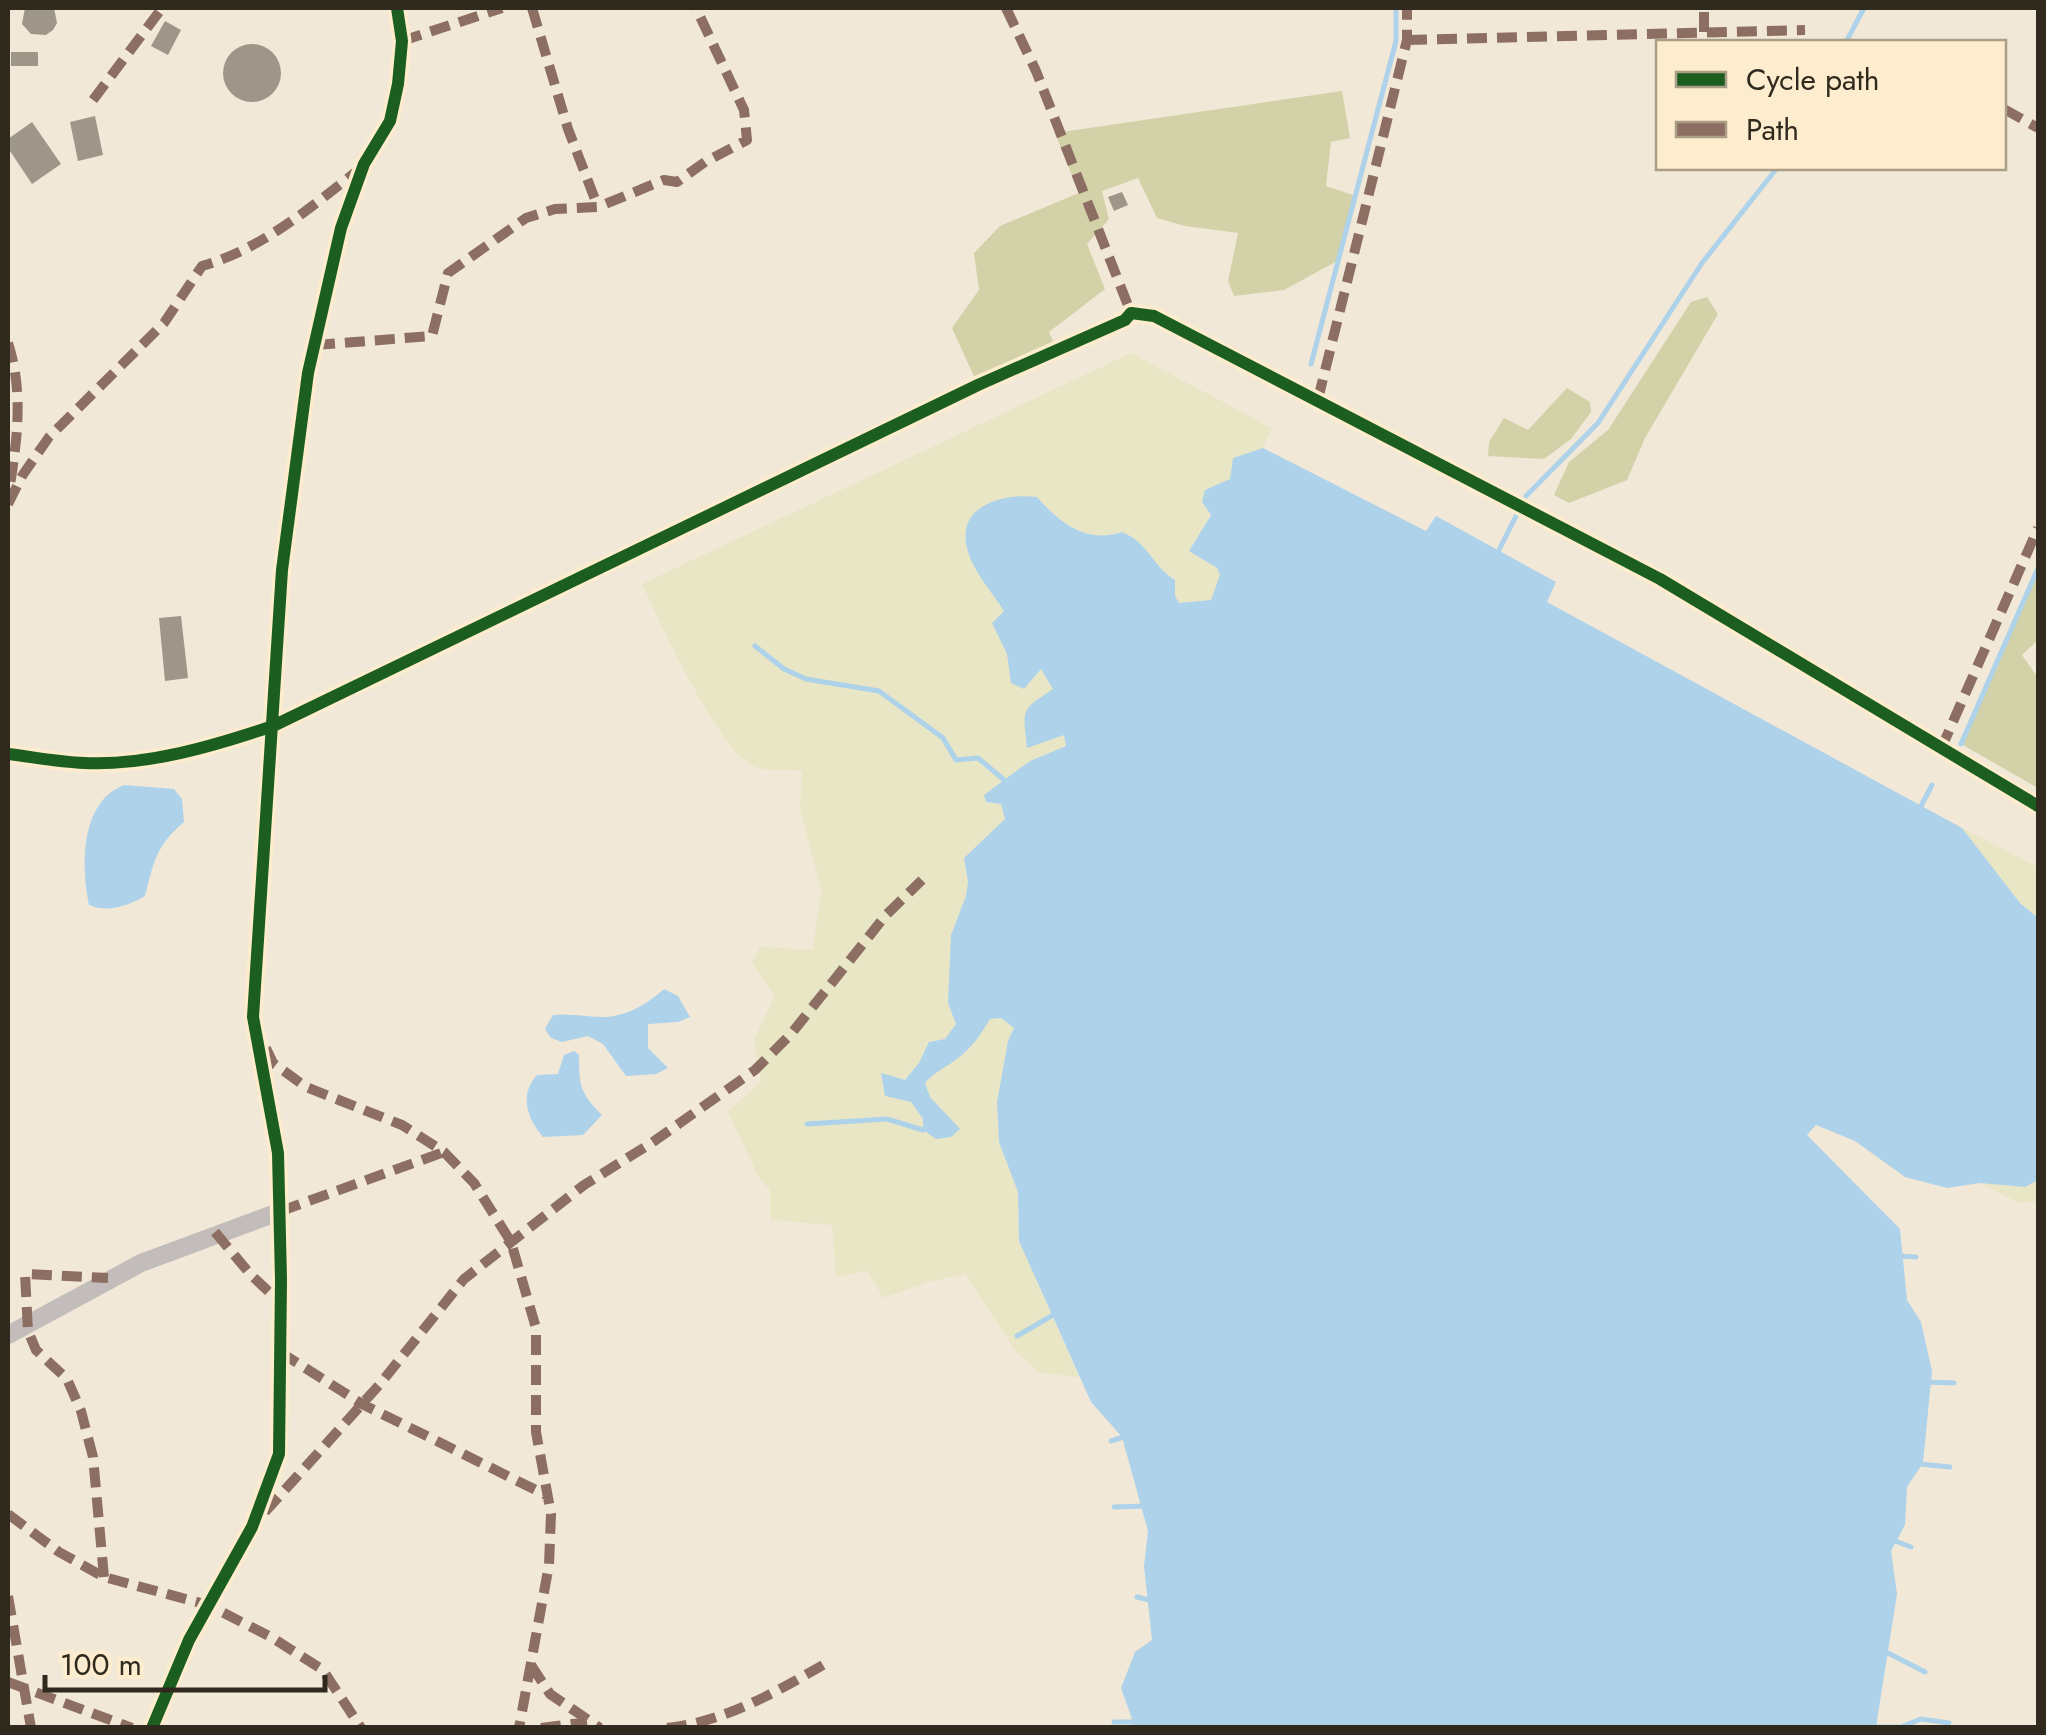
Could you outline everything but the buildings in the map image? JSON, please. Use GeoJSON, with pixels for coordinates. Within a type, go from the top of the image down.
{"type":"FeatureCollection","features":[{"type":"Feature","properties":{"kind":"street"},"geometry":{"type":"LineString","coordinates":[[152,1728],[188,1640],[252,1527],[279,1454],[278,1153],[252,1017],[282,570],[308,373],[350,197],[390,121],[401,64],[397,8]]}},
{"type":"Feature","properties":{"kind":"street"},"geometry":{"type":"LineString","coordinates":[[8,754],[85,763],[128,762],[228,741],[273,726],[978,385],[1125,320],[1131,312],[1154,316],[1187,332],[1660,579],[2038,806]]}},
{"type":"Feature","properties":{"kind":"street"},"geometry":{"type":"LineString","coordinates":[[8,1335],[141,1263],[281,1210]]}},
{"type":"Feature","properties":{"kind":"shaded area"},"geometry":{"type":"Polygon","coordinates":[[[1131,353],[1272,428],[1263,448],[1233,458],[1230,479],[1189,551],[1217,568],[1220,575],[1211,601],[1180,604],[1175,596],[1175,580],[1138,542],[1122,532],[1097,535],[1075,529],[1037,497],[966,546],[1004,611],[993,623],[1007,654],[1011,683],[1041,668],[1054,690],[1028,747],[1064,735],[1066,746],[1030,761],[1001,804],[1005,819],[964,858],[966,896],[951,935],[956,1024],[945,1039],[929,1042],[905,1080],[881,1074],[885,1096],[911,1102],[923,1119],[959,1129],[930,1097],[925,1083],[968,1050],[990,1019],[1001,1018],[1014,1028],[997,1102],[999,1142],[1018,1192],[1019,1241],[1079,1377],[1041,1373],[1016,1352],[965,1274],[883,1298],[868,1271],[836,1277],[832,1225],[770,1220],[770,1190],[759,1178],[728,1112],[761,1081],[754,1039],[775,996],[752,962],[760,947],[813,950],[821,890],[800,810],[802,771],[756,767],[742,758],[692,685],[642,584],[1131,353]]]}},
{"type":"Feature","properties":{"kind":"shaded area"},"geometry":{"type":"Polygon","coordinates":[[[1962,828],[2038,867],[2038,918],[2020,903],[1962,828]]]}},
{"type":"Feature","properties":{"kind":"shaded area"},"geometry":{"type":"Polygon","coordinates":[[[2038,1180],[2038,1201],[2019,1203],[1980,1183],[2025,1187],[2038,1180]]]}},
{"type":"Feature","properties":{"kind":"green space"},"geometry":{"type":"Polygon","coordinates":[[[1342,91],[1350,138],[1331,142],[1326,186],[1356,196],[1339,260],[1284,290],[1234,296],[1228,281],[1238,233],[1157,218],[1138,178],[1102,191],[1109,219],[1087,244],[1105,289],[1049,332],[1056,348],[977,383],[952,328],[979,290],[974,253],[1000,226],[1079,193],[1055,133],[1342,91]]]}},
{"type":"Feature","properties":{"kind":"green space"},"geometry":{"type":"Polygon","coordinates":[[[1707,297],[1718,314],[1645,438],[1627,480],[1569,503],[1554,495],[1569,462],[1608,430],[1691,302],[1707,297]]]}},
{"type":"Feature","properties":{"kind":"green space"},"geometry":{"type":"Polygon","coordinates":[[[1567,388],[1590,402],[1591,412],[1571,439],[1544,459],[1488,456],[1489,442],[1504,418],[1528,430],[1567,388]]]}},
{"type":"Feature","properties":{"kind":"green space"},"geometry":{"type":"Polygon","coordinates":[[[2038,568],[2038,640],[2022,655],[2038,678],[2038,788],[1961,744],[2038,568]]]}},
{"type":"Feature","properties":{"kind":"water"},"geometry":{"type":"Polygon","coordinates":[[[1263,448],[1426,531],[1436,516],[1556,582],[1547,602],[1962,828],[2020,903],[2038,918],[2038,1180],[2025,1187],[1980,1183],[1947,1188],[1905,1177],[1855,1141],[1816,1125],[1807,1135],[1900,1229],[1907,1300],[1921,1322],[1932,1371],[1923,1463],[1907,1487],[1905,1525],[1891,1551],[1897,1594],[1876,1727],[1131,1727],[1121,1688],[1135,1652],[1152,1640],[1144,1566],[1148,1531],[1122,1437],[1091,1402],[1019,1241],[1018,1192],[999,1142],[997,1102],[1014,1028],[1001,1018],[990,1019],[968,1050],[925,1083],[930,1097],[960,1129],[951,1137],[936,1139],[923,1130],[923,1119],[911,1102],[885,1096],[881,1073],[905,1080],[929,1042],[945,1039],[956,1024],[948,1003],[951,935],[966,896],[964,858],[1005,819],[1001,804],[986,802],[984,795],[1030,761],[1066,746],[1064,735],[1027,748],[1026,712],[1053,689],[1041,669],[1024,689],[1011,683],[1007,654],[992,623],[1004,611],[970,556],[966,533],[969,521],[986,504],[1011,497],[1037,497],[1075,529],[1097,535],[1122,532],[1131,537],[1175,580],[1179,603],[1211,600],[1220,575],[1217,568],[1189,551],[1211,515],[1202,502],[1205,490],[1230,479],[1233,458],[1263,448]]]}},
{"type":"Feature","properties":{"kind":"water"},"geometry":{"type":"Polygon","coordinates":[[[124,785],[174,789],[182,799],[184,822],[157,855],[145,896],[118,907],[96,907],[89,905],[86,889],[87,837],[99,805],[124,785]]]}},
{"type":"Feature","properties":{"kind":"water"},"geometry":{"type":"Polygon","coordinates":[[[664,989],[678,996],[690,1017],[648,1024],[648,1048],[668,1068],[656,1074],[626,1076],[603,1044],[588,1036],[562,1042],[551,1038],[545,1029],[553,1015],[621,1014],[664,989]]]}},
{"type":"Feature","properties":{"kind":"water"},"geometry":{"type":"Polygon","coordinates":[[[574,1051],[579,1055],[582,1088],[602,1115],[583,1135],[543,1137],[529,1114],[528,1090],[537,1075],[558,1074],[564,1055],[574,1051]]]}},
{"type":"Feature","properties":{"kind":"waterway"},"geometry":{"type":"LineString","coordinates":[[1311,364],[1396,41],[1396,8]]}},
{"type":"Feature","properties":{"kind":"waterway"},"geometry":{"type":"LineString","coordinates":[[1847,40],[1864,8]]}},
{"type":"Feature","properties":{"kind":"waterway"},"geometry":{"type":"LineString","coordinates":[[1526,496],[1598,423],[1702,263],[1775,170]]}},
{"type":"Feature","properties":{"kind":"waterway"},"geometry":{"type":"LineString","coordinates":[[1499,550],[1517,514]]}},
{"type":"Feature","properties":{"kind":"waterway"},"geometry":{"type":"LineString","coordinates":[[1961,744],[2038,568]]}},
{"type":"Feature","properties":{"kind":"waterway"},"geometry":{"type":"LineString","coordinates":[[755,646],[784,669],[806,679],[879,691],[943,738],[956,760],[978,758],[1003,779]]}},
{"type":"Feature","properties":{"kind":"waterway"},"geometry":{"type":"LineString","coordinates":[[1921,806],[1932,785]]}},
{"type":"Feature","properties":{"kind":"waterway"},"geometry":{"type":"LineString","coordinates":[[807,1124],[887,1119],[923,1130]]}},
{"type":"Feature","properties":{"kind":"waterway"},"geometry":{"type":"LineString","coordinates":[[1899,1256],[1916,1257]]}},
{"type":"Feature","properties":{"kind":"waterway"},"geometry":{"type":"LineString","coordinates":[[1017,1336],[1053,1315]]}},
{"type":"Feature","properties":{"kind":"waterway"},"geometry":{"type":"LineString","coordinates":[[1927,1382],[1954,1383]]}},
{"type":"Feature","properties":{"kind":"waterway"},"geometry":{"type":"LineString","coordinates":[[1111,1441],[1127,1436]]}},
{"type":"Feature","properties":{"kind":"waterway"},"geometry":{"type":"LineString","coordinates":[[1919,1464],[1950,1467]]}},
{"type":"Feature","properties":{"kind":"waterway"},"geometry":{"type":"LineString","coordinates":[[1114,1507],[1146,1506]]}},
{"type":"Feature","properties":{"kind":"waterway"},"geometry":{"type":"LineString","coordinates":[[1890,1539],[1911,1547]]}},
{"type":"Feature","properties":{"kind":"waterway"},"geometry":{"type":"LineString","coordinates":[[1137,1597],[1154,1601]]}},
{"type":"Feature","properties":{"kind":"waterway"},"geometry":{"type":"LineString","coordinates":[[1884,1651],[1925,1672]]}},
{"type":"Feature","properties":{"kind":"waterway"},"geometry":{"type":"LineString","coordinates":[[1874,1727],[1901,1727],[1921,1719],[1949,1723]]}},
{"type":"Feature","properties":{"kind":"waterway"},"geometry":{"type":"LineString","coordinates":[[1114,1722],[1136,1722]]}},
{"type":"Feature","properties":{"kind":"marked path"},"geometry":{"type":"LineString","coordinates":[[93,100],[162,8]]}},
{"type":"Feature","properties":{"kind":"marked path"},"geometry":{"type":"LineString","coordinates":[[402,41],[502,8]]}},
{"type":"Feature","properties":{"kind":"marked path"},"geometry":{"type":"LineString","coordinates":[[532,8],[568,129],[598,207]]}},
{"type":"Feature","properties":{"kind":"marked path"},"geometry":{"type":"LineString","coordinates":[[315,345],[432,336],[448,273],[526,218],[555,209],[598,207],[664,180],[677,182],[747,140],[744,110],[696,8]]}},
{"type":"Feature","properties":{"kind":"marked path"},"geometry":{"type":"LineString","coordinates":[[1006,8],[1036,71],[1131,313]]}},
{"type":"Feature","properties":{"kind":"marked path"},"geometry":{"type":"LineString","coordinates":[[1318,399],[1407,40],[1407,8]]}},
{"type":"Feature","properties":{"kind":"marked path"},"geometry":{"type":"LineString","coordinates":[[1704,8],[1704,32]]}},
{"type":"Feature","properties":{"kind":"marked path"},"geometry":{"type":"LineString","coordinates":[[1407,40],[1805,30]]}},
{"type":"Feature","properties":{"kind":"marked path"},"geometry":{"type":"LineString","coordinates":[[2006,110],[2038,128]]}},
{"type":"Feature","properties":{"kind":"marked path"},"geometry":{"type":"LineString","coordinates":[[8,504],[49,437],[164,323],[202,266],[266,237],[361,168]]}},
{"type":"Feature","properties":{"kind":"marked path"},"geometry":{"type":"LineString","coordinates":[[8,343],[17,398],[9,491]]}},
{"type":"Feature","properties":{"kind":"marked path"},"geometry":{"type":"LineString","coordinates":[[1941,749],[2038,528]]}},
{"type":"Feature","properties":{"kind":"marked path"},"geometry":{"type":"LineString","coordinates":[[265,1512],[380,1384],[464,1279],[584,1185],[755,1070],[791,1034],[886,915],[922,880]]}},
{"type":"Feature","properties":{"kind":"marked path"},"geometry":{"type":"LineString","coordinates":[[266,1048],[273,1063],[306,1087],[402,1125],[444,1152],[474,1183],[511,1242],[536,1328],[536,1432],[551,1514],[549,1565],[519,1728]]}},
{"type":"Feature","properties":{"kind":"marked path"},"geometry":{"type":"LineString","coordinates":[[281,1211],[444,1152]]}},
{"type":"Feature","properties":{"kind":"marked path"},"geometry":{"type":"LineString","coordinates":[[215,1232],[281,1303]]}},
{"type":"Feature","properties":{"kind":"marked path"},"geometry":{"type":"LineString","coordinates":[[104,1577],[93,1457],[81,1411],[67,1379],[36,1350],[28,1331],[25,1274],[108,1278]]}},
{"type":"Feature","properties":{"kind":"marked path"},"geometry":{"type":"LineString","coordinates":[[280,1352],[362,1404],[548,1496]]}},
{"type":"Feature","properties":{"kind":"marked path"},"geometry":{"type":"LineString","coordinates":[[8,1514],[59,1552],[104,1577],[208,1605],[271,1637],[323,1670],[361,1728]]}},
{"type":"Feature","properties":{"kind":"marked path"},"geometry":{"type":"LineString","coordinates":[[8,1596],[31,1728]]}},
{"type":"Feature","properties":{"kind":"marked path"},"geometry":{"type":"LineString","coordinates":[[531,1665],[550,1694],[600,1728]]}},
{"type":"Feature","properties":{"kind":"marked path"},"geometry":{"type":"LineString","coordinates":[[667,1728],[728,1713],[823,1665]]}},
{"type":"Feature","properties":{"kind":"marked path"},"geometry":{"type":"LineString","coordinates":[[8,1682],[132,1728]]}},
{"type":"Feature","properties":{"kind":"marked path"},"geometry":{"type":"LineString","coordinates":[[541,1728],[587,1722]]}},
{"type":"Feature","properties":{"kind":"cycle path"},"geometry":{"type":"LineString","coordinates":[[152,1728],[189,1640],[252,1527],[279,1454],[278,1153],[253,1017],[282,570],[308,373],[341,228],[364,164],[390,121],[398,84],[402,41],[397,8]]}},
{"type":"Feature","properties":{"kind":"cycle path"},"geometry":{"type":"LineString","coordinates":[[8,754],[75,762],[132,761],[204,747],[273,726],[978,385],[1125,320],[1131,313],[1154,316],[1660,579],[2038,806]]}}]}
